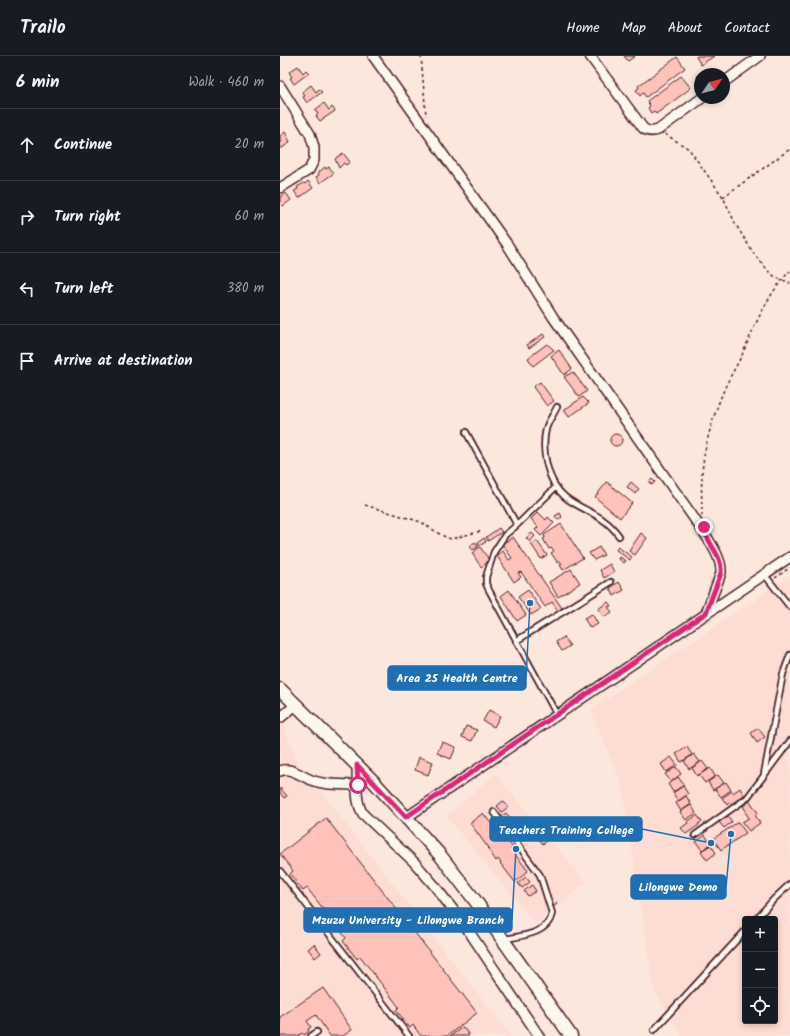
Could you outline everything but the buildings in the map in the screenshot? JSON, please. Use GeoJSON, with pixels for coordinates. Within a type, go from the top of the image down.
{"type":"FeatureCollection","features":[{"type":"Feature","properties":{"kind":"main road"},"geometry":{"type":"LineString","coordinates":[[280,688],[357,765],[440,855],[503,939],[571,1036]]}},
{"type":"Feature","properties":{"kind":"street"},"geometry":{"type":"LineString","coordinates":[[373,56],[507,244],[553,317],[705,534],[722,567],[706,613]]}},
{"type":"Feature","properties":{"kind":"street"},"geometry":{"type":"LineString","coordinates":[[590,56],[643,128],[647,131],[653,132],[658,130],[694,104]]}},
{"type":"Feature","properties":{"kind":"street"},"geometry":{"type":"LineString","coordinates":[[730,78],[760,56]]}},
{"type":"Feature","properties":{"kind":"street"},"geometry":{"type":"LineString","coordinates":[[280,86],[310,134],[314,147],[314,160],[309,170],[280,188]]}},
{"type":"Feature","properties":{"kind":"street"},"geometry":{"type":"LineString","coordinates":[[406,817],[790,557]]}},
{"type":"Feature","properties":{"kind":"street"},"geometry":{"type":"LineString","coordinates":[[280,718],[297,704]]}},
{"type":"Feature","properties":{"kind":"street"},"geometry":{"type":"LineString","coordinates":[[357,765],[358,801],[363,814],[414,862],[434,885],[468,931],[539,1036]]}},
{"type":"Feature","properties":{"kind":"street"},"geometry":{"type":"LineString","coordinates":[[280,772],[289,770],[314,781],[331,784],[358,785]]}},
{"type":"Feature","properties":{"kind":"lane"},"geometry":{"type":"LineString","coordinates":[[558,407],[547,427],[544,446],[547,467],[556,487],[565,497],[613,527],[619,536]]}},
{"type":"Feature","properties":{"kind":"lane"},"geometry":{"type":"LineString","coordinates":[[466,432],[517,525]]}},
{"type":"Feature","properties":{"kind":"lane"},"geometry":{"type":"LineString","coordinates":[[556,487],[505,535],[494,552],[486,577],[486,584],[557,714]]}},
{"type":"Feature","properties":{"kind":"lane"},"geometry":{"type":"LineString","coordinates":[[764,574],[790,607]]}},
{"type":"Feature","properties":{"kind":"lane"},"geometry":{"type":"LineString","coordinates":[[516,641],[611,582]]}},
{"type":"Feature","properties":{"kind":"lane"},"geometry":{"type":"LineString","coordinates":[[764,775],[783,674],[790,655]]}},
{"type":"Feature","properties":{"kind":"lane"},"geometry":{"type":"LineString","coordinates":[[695,835],[747,798],[790,741]]}},
{"type":"Feature","properties":{"kind":"lane"},"geometry":{"type":"LineString","coordinates":[[494,812],[538,870],[552,913],[548,922],[535,932],[503,939]]}},
{"type":"Feature","properties":{"kind":"lane"},"geometry":{"type":"LineString","coordinates":[[280,871],[409,1036]]}},
{"type":"Feature","properties":{"kind":"lane"},"geometry":{"type":"LineString","coordinates":[[759,916],[790,884]]}},
{"type":"Feature","properties":{"kind":"lane"},"geometry":{"type":"LineString","coordinates":[[654,1030],[742,934]]}},
{"type":"Feature","properties":{"kind":"lane"},"geometry":{"type":"LineString","coordinates":[[311,1036],[317,1032]]}},
{"type":"Feature","properties":{"kind":"path"},"geometry":{"type":"LineString","coordinates":[[421,56],[427,131]]}},
{"type":"Feature","properties":{"kind":"path"},"geometry":{"type":"LineString","coordinates":[[658,130],[689,149],[723,197],[736,225],[754,254],[771,274],[790,283]]}},
{"type":"Feature","properties":{"kind":"path"},"geometry":{"type":"LineString","coordinates":[[723,197],[790,149]]}},
{"type":"Feature","properties":{"kind":"path"},"geometry":{"type":"LineString","coordinates":[[705,534],[702,521],[702,475],[710,431],[724,391],[759,315],[781,280],[790,271]]}},
{"type":"Feature","properties":{"kind":"path"},"geometry":{"type":"LineString","coordinates":[[365,505],[421,522],[441,535],[451,538],[480,531]]}},
{"type":"Feature","properties":{"kind":"path"},"geometry":{"type":"LineString","coordinates":[[769,582],[790,568]]}},
{"type":"Feature","properties":{"kind":"shaded area"},"geometry":{"type":"Polygon","coordinates":[[[790,576],[790,1036],[682,1036],[654,990],[622,785],[591,710],[790,576]]]}},
{"type":"Feature","properties":{"kind":"shaded area"},"geometry":{"type":"Polygon","coordinates":[[[280,717],[298,762],[511,1036],[280,1036],[280,717]]]}},
{"type":"Feature","properties":{"kind":"shaded area"},"geometry":{"type":"Polygon","coordinates":[[[496,774],[586,883],[536,924],[446,816],[496,774]]]}},
{"type":"Feature","properties":{"kind":"place","name":"Area 25 Health Centre"},"geometry":{"type":"Point","coordinates":[530,603]}},
{"type":"Feature","properties":{"kind":"place","name":"Lilongwe Demo"},"geometry":{"type":"Point","coordinates":[731,834]}},
{"type":"Feature","properties":{"kind":"place","name":"Teachers Training College"},"geometry":{"type":"Point","coordinates":[711,843]}},
{"type":"Feature","properties":{"kind":"place","name":"Mzuzu University - Lilongwe Branch"},"geometry":{"type":"Point","coordinates":[516,849]}},
{"type":"Feature","properties":{"kind":"route"},"geometry":{"type":"LineString","coordinates":[[358,785],[357,765],[406,817],[706,613],[722,567],[705,534],[704,527]]}}]}
